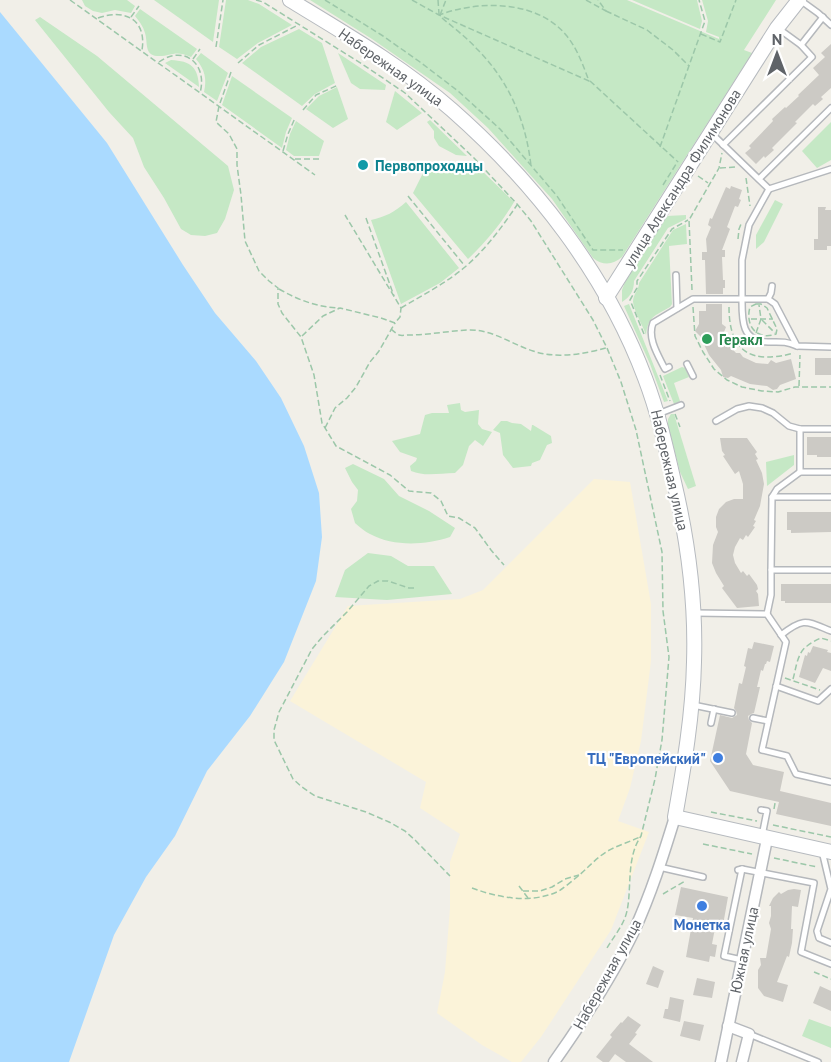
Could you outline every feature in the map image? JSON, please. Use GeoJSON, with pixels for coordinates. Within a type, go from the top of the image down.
{"type":"FeatureCollection","features":[{"type":"Feature","properties":{"kind":"main road","name":"Набережная улица"},"geometry":{"type":"LineString","coordinates":[[290,0],[392,64],[424,87],[468,125],[519,176],[578,250],[634,351],[658,414],[679,502],[692,581],[694,613],[692,705],[675,817]]}},
{"type":"Feature","properties":{"kind":"main road","name":"улица Александра Филимонова"},"geometry":{"type":"LineString","coordinates":[[606,298],[777,28],[800,0]]}},
{"type":"Feature","properties":{"kind":"main road"},"geometry":{"type":"LineString","coordinates":[[675,817],[827,851]]}},
{"type":"Feature","properties":{"kind":"street","name":"Набережная улица"},"geometry":{"type":"LineString","coordinates":[[554,1062],[621,956],[644,907],[675,817]]}},
{"type":"Feature","properties":{"kind":"street","name":"Южная улица"},"geometry":{"type":"LineString","coordinates":[[721,1062],[760,873],[764,838]]}},
{"type":"Feature","properties":{"kind":"street"},"geometry":{"type":"LineString","coordinates":[[729,1026],[749,1034],[742,1062]]}},
{"type":"Feature","properties":{"kind":"lane"},"geometry":{"type":"LineString","coordinates":[[800,0],[831,25]]}},
{"type":"Feature","properties":{"kind":"lane"},"geometry":{"type":"LineString","coordinates":[[801,45],[823,17]]}},
{"type":"Feature","properties":{"kind":"lane"},"geometry":{"type":"LineString","coordinates":[[723,145],[812,57],[801,45],[777,28]]}},
{"type":"Feature","properties":{"kind":"lane"},"geometry":{"type":"LineString","coordinates":[[759,179],[831,108]]}},
{"type":"Feature","properties":{"kind":"lane"},"geometry":{"type":"LineString","coordinates":[[711,133],[769,189]]}},
{"type":"Feature","properties":{"kind":"lane"},"geometry":{"type":"LineString","coordinates":[[831,169],[769,189],[749,225],[742,260],[742,299],[746,319],[744,327],[748,335],[758,341],[788,342],[798,349],[831,346]]}},
{"type":"Feature","properties":{"kind":"lane"},"geometry":{"type":"LineString","coordinates":[[676,275],[677,308]]}},
{"type":"Feature","properties":{"kind":"lane"},"geometry":{"type":"LineString","coordinates":[[768,299],[772,286]]}},
{"type":"Feature","properties":{"kind":"lane"},"geometry":{"type":"LineString","coordinates":[[669,367],[665,369],[651,338],[650,330],[653,323],[693,299],[768,299],[775,304],[798,349]]}},
{"type":"Feature","properties":{"kind":"lane"},"geometry":{"type":"LineString","coordinates":[[687,364],[693,376]]}},
{"type":"Feature","properties":{"kind":"lane"},"geometry":{"type":"LineString","coordinates":[[658,414],[681,405]]}},
{"type":"Feature","properties":{"kind":"lane"},"geometry":{"type":"LineString","coordinates":[[716,421],[738,409],[749,406],[773,413],[789,426],[800,429],[831,429]]}},
{"type":"Feature","properties":{"kind":"lane"},"geometry":{"type":"LineString","coordinates":[[800,429],[800,472]]}},
{"type":"Feature","properties":{"kind":"lane"},"geometry":{"type":"LineString","coordinates":[[831,472],[800,472],[777,489],[772,497],[771,595],[768,614],[786,642],[762,750],[788,756],[796,774],[831,782]]}},
{"type":"Feature","properties":{"kind":"lane"},"geometry":{"type":"LineString","coordinates":[[772,497],[831,497]]}},
{"type":"Feature","properties":{"kind":"lane"},"geometry":{"type":"LineString","coordinates":[[771,570],[831,570]]}},
{"type":"Feature","properties":{"kind":"lane"},"geometry":{"type":"LineString","coordinates":[[694,613],[768,614]]}},
{"type":"Feature","properties":{"kind":"lane"},"geometry":{"type":"LineString","coordinates":[[781,635],[795,624],[806,621],[831,631]]}},
{"type":"Feature","properties":{"kind":"lane"},"geometry":{"type":"LineString","coordinates":[[776,686],[818,701],[829,691]]}},
{"type":"Feature","properties":{"kind":"lane"},"geometry":{"type":"LineString","coordinates":[[692,705],[732,713]]}},
{"type":"Feature","properties":{"kind":"lane"},"geometry":{"type":"LineString","coordinates":[[711,723],[714,709]]}},
{"type":"Feature","properties":{"kind":"lane"},"geometry":{"type":"LineString","coordinates":[[753,718],[768,721]]}},
{"type":"Feature","properties":{"kind":"lane"},"geometry":{"type":"LineString","coordinates":[[761,810],[767,811],[764,838]]}},
{"type":"Feature","properties":{"kind":"lane"},"geometry":{"type":"LineString","coordinates":[[827,851],[831,889],[817,931],[819,938],[831,943]]}},
{"type":"Feature","properties":{"kind":"lane"},"geometry":{"type":"LineString","coordinates":[[659,867],[703,877]]}},
{"type":"Feature","properties":{"kind":"lane"},"geometry":{"type":"LineString","coordinates":[[742,960],[724,956],[740,870],[814,883],[801,952],[831,964]]}},
{"type":"Feature","properties":{"kind":"lane"},"geometry":{"type":"LineString","coordinates":[[749,1034],[819,1062]]}},
{"type":"Feature","properties":{"kind":"path"},"geometry":{"type":"LineString","coordinates":[[70,0],[315,175]]}},
{"type":"Feature","properties":{"kind":"path"},"geometry":{"type":"LineString","coordinates":[[216,47],[223,0]]}},
{"type":"Feature","properties":{"kind":"path"},"geometry":{"type":"LineString","coordinates":[[256,0],[263,2],[405,93],[474,158],[531,221],[593,320],[621,382],[636,430],[662,552],[663,611],[669,657],[662,740],[641,837],[636,844],[632,859],[628,910],[625,920],[607,948]]}},
{"type":"Feature","properties":{"kind":"path"},"geometry":{"type":"LineString","coordinates":[[325,0],[392,43],[458,91],[500,129],[557,196],[593,250],[623,250]]}},
{"type":"Feature","properties":{"kind":"path"},"geometry":{"type":"LineString","coordinates":[[412,0],[439,15],[589,81],[660,147],[683,165]]}},
{"type":"Feature","properties":{"kind":"path"},"geometry":{"type":"LineString","coordinates":[[438,0],[439,15],[476,47],[495,69],[511,94],[528,144],[531,166]]}},
{"type":"Feature","properties":{"kind":"path"},"geometry":{"type":"LineString","coordinates":[[439,15],[446,0]]}},
{"type":"Feature","properties":{"kind":"path"},"geometry":{"type":"LineString","coordinates":[[586,0],[646,30],[673,50],[689,66]]}},
{"type":"Feature","properties":{"kind":"path"},"geometry":{"type":"LineString","coordinates":[[598,0],[606,11]]}},
{"type":"Feature","properties":{"kind":"path"},"geometry":{"type":"LineString","coordinates":[[660,147],[705,21],[699,0]]}},
{"type":"Feature","properties":{"kind":"path"},"geometry":{"type":"LineString","coordinates":[[700,33],[720,42],[736,0]]}},
{"type":"Feature","properties":{"kind":"path"},"geometry":{"type":"LineString","coordinates":[[439,15],[456,9],[480,5],[516,7],[542,15],[554,22],[567,35],[576,49],[589,81]]}},
{"type":"Feature","properties":{"kind":"path"},"geometry":{"type":"LineString","coordinates":[[131,18],[139,6]]}},
{"type":"Feature","properties":{"kind":"path"},"geometry":{"type":"LineString","coordinates":[[96,19],[114,14],[122,14],[131,18],[142,33],[142,51]]}},
{"type":"Feature","properties":{"kind":"path"},"geometry":{"type":"LineString","coordinates":[[238,63],[260,45],[298,25]]}},
{"type":"Feature","properties":{"kind":"path"},"geometry":{"type":"LineString","coordinates":[[192,60],[200,49]]}},
{"type":"Feature","properties":{"kind":"path"},"geometry":{"type":"LineString","coordinates":[[158,63],[165,57],[174,55],[192,60],[202,74],[201,93]]}},
{"type":"Feature","properties":{"kind":"path"},"geometry":{"type":"LineString","coordinates":[[231,72],[216,122],[229,134],[237,149],[245,241],[260,271],[268,281],[294,298],[395,323]]}},
{"type":"Feature","properties":{"kind":"path"},"geometry":{"type":"LineString","coordinates":[[303,110],[316,95],[338,85]]}},
{"type":"Feature","properties":{"kind":"path"},"geometry":{"type":"LineString","coordinates":[[283,152],[295,118]]}},
{"type":"Feature","properties":{"kind":"path"},"geometry":{"type":"LineString","coordinates":[[723,145],[719,168],[689,220],[695,336],[702,352],[714,369],[727,380],[742,387],[778,392],[799,387],[831,387]]}},
{"type":"Feature","properties":{"kind":"path"},"geometry":{"type":"LineString","coordinates":[[293,159],[321,159]]}},
{"type":"Feature","properties":{"kind":"path"},"geometry":{"type":"LineString","coordinates":[[719,168],[742,166]]}},
{"type":"Feature","properties":{"kind":"path"},"geometry":{"type":"LineString","coordinates":[[694,173],[709,184]]}},
{"type":"Feature","properties":{"kind":"path"},"geometry":{"type":"LineString","coordinates":[[746,178],[750,207]]}},
{"type":"Feature","properties":{"kind":"path"},"geometry":{"type":"LineString","coordinates":[[408,196],[465,267]]}},
{"type":"Feature","properties":{"kind":"path"},"geometry":{"type":"LineString","coordinates":[[400,308],[465,267],[505,224],[517,204]]}},
{"type":"Feature","properties":{"kind":"path"},"geometry":{"type":"LineString","coordinates":[[325,428],[335,408],[356,387],[400,317],[400,308],[345,215]]}},
{"type":"Feature","properties":{"kind":"path"},"geometry":{"type":"LineString","coordinates":[[366,218],[395,299]]}},
{"type":"Feature","properties":{"kind":"path"},"geometry":{"type":"LineString","coordinates":[[630,300],[637,288],[637,281],[672,229],[689,220]]}},
{"type":"Feature","properties":{"kind":"path"},"geometry":{"type":"LineString","coordinates":[[738,238],[738,229],[742,221]]}},
{"type":"Feature","properties":{"kind":"path"},"geometry":{"type":"LineString","coordinates":[[278,288],[278,303],[282,313],[301,337],[314,375],[322,423],[336,446],[390,475],[409,491],[431,493],[441,501],[448,516],[475,528],[504,565]]}},
{"type":"Feature","properties":{"kind":"path"},"geometry":{"type":"LineString","coordinates":[[759,304],[767,308],[777,332],[770,336],[756,333],[746,319],[750,307],[759,304]]}},
{"type":"Feature","properties":{"kind":"path"},"geometry":{"type":"LineString","coordinates":[[759,304],[761,319]]}},
{"type":"Feature","properties":{"kind":"path"},"geometry":{"type":"LineString","coordinates":[[301,337],[323,316],[340,308]]}},
{"type":"Feature","properties":{"kind":"path"},"geometry":{"type":"LineString","coordinates":[[729,319],[773,319]]}},
{"type":"Feature","properties":{"kind":"path"},"geometry":{"type":"LineString","coordinates":[[391,329],[398,335],[481,330],[546,354],[561,355],[607,348]]}},
{"type":"Feature","properties":{"kind":"path"},"geometry":{"type":"LineString","coordinates":[[798,349],[799,387]]}},
{"type":"Feature","properties":{"kind":"path"},"geometry":{"type":"LineString","coordinates":[[414,588],[388,581],[378,581],[369,586],[312,649],[279,712],[274,740],[293,779],[302,787],[315,796],[366,812],[405,831],[450,876]]}},
{"type":"Feature","properties":{"kind":"path"},"geometry":{"type":"LineString","coordinates":[[793,680],[798,657],[804,647],[821,638],[831,641]]}},
{"type":"Feature","properties":{"kind":"path"},"geometry":{"type":"LineString","coordinates":[[778,676],[829,691]]}},
{"type":"Feature","properties":{"kind":"path"},"geometry":{"type":"LineString","coordinates":[[472,888],[504,897],[542,897],[560,890],[607,851],[641,837]]}},
{"type":"Feature","properties":{"kind":"path"},"geometry":{"type":"LineString","coordinates":[[523,891],[540,891],[580,874]]}},
{"type":"Feature","properties":{"kind":"path"},"geometry":{"type":"LineString","coordinates":[[663,894],[695,875]]}},
{"type":"Feature","properties":{"kind":"path"},"geometry":{"type":"LineString","coordinates":[[519,886],[528,898]]}},
{"type":"Feature","properties":{"kind":"path"},"geometry":{"type":"LineString","coordinates":[[814,972],[831,979]]}},
{"type":"Feature","properties":{"kind":"green space"},"geometry":{"type":"Polygon","coordinates":[[[82,0],[127,0],[135,6],[131,13],[115,10],[102,13],[85,6],[82,0]]]}},
{"type":"Feature","properties":{"kind":"green space"},"geometry":{"type":"Polygon","coordinates":[[[154,0],[219,0],[213,42],[154,0]]]}},
{"type":"Feature","properties":{"kind":"green space"},"geometry":{"type":"Polygon","coordinates":[[[226,0],[248,0],[259,4],[292,25],[258,43],[237,59],[219,47],[226,0]]]}},
{"type":"Feature","properties":{"kind":"green space"},"geometry":{"type":"Polygon","coordinates":[[[310,0],[627,0],[719,39],[706,32],[708,21],[702,0],[776,0],[744,50],[752,53],[622,257],[608,264],[593,258],[552,199],[488,128],[450,93],[372,39],[310,0]]]}},
{"type":"Feature","properties":{"kind":"green space"},"geometry":{"type":"Polygon","coordinates":[[[632,0],[697,0],[702,21],[700,29],[632,0]]]}},
{"type":"Feature","properties":{"kind":"green space"},"geometry":{"type":"Polygon","coordinates":[[[140,9],[197,49],[191,57],[176,53],[157,56],[150,53],[144,30],[135,16],[140,9]]]}},
{"type":"Feature","properties":{"kind":"green space"},"geometry":{"type":"Polygon","coordinates":[[[40,17],[97,56],[228,166],[234,190],[225,219],[217,233],[205,236],[191,235],[181,229],[144,167],[133,138],[109,112],[35,20],[40,17]]]}},
{"type":"Feature","properties":{"kind":"green space"},"geometry":{"type":"Polygon","coordinates":[[[299,29],[322,43],[335,83],[315,94],[302,106],[242,63],[261,47],[299,29]]]}},
{"type":"Feature","properties":{"kind":"green space"},"geometry":{"type":"Polygon","coordinates":[[[201,53],[228,73],[217,101],[204,92],[204,75],[196,59],[201,53]]]}},
{"type":"Feature","properties":{"kind":"green space"},"geometry":{"type":"Polygon","coordinates":[[[338,53],[386,85],[385,90],[360,89],[351,83],[338,53]]]}},
{"type":"Feature","properties":{"kind":"green space"},"geometry":{"type":"Polygon","coordinates":[[[171,60],[192,66],[197,74],[199,87],[165,63],[171,60]]]}},
{"type":"Feature","properties":{"kind":"green space"},"geometry":{"type":"Polygon","coordinates":[[[232,76],[292,118],[282,148],[222,105],[232,76]]]}},
{"type":"Feature","properties":{"kind":"green space"},"geometry":{"type":"Polygon","coordinates":[[[337,87],[348,119],[333,128],[306,109],[319,96],[337,87]]]}},
{"type":"Feature","properties":{"kind":"green space"},"geometry":{"type":"Polygon","coordinates":[[[395,91],[422,113],[397,130],[386,122],[395,91]]]}},
{"type":"Feature","properties":{"kind":"green space"},"geometry":{"type":"Polygon","coordinates":[[[430,120],[467,156],[456,155],[439,146],[434,138],[434,131],[427,122],[430,120]]]}},
{"type":"Feature","properties":{"kind":"green space"},"geometry":{"type":"Polygon","coordinates":[[[296,121],[324,141],[319,156],[294,156],[286,150],[296,121]]]}},
{"type":"Feature","properties":{"kind":"green space"},"geometry":{"type":"Polygon","coordinates":[[[831,122],[831,160],[817,168],[802,151],[831,122]]]}},
{"type":"Feature","properties":{"kind":"green space"},"geometry":{"type":"Polygon","coordinates":[[[423,166],[478,167],[514,202],[493,232],[468,259],[413,193],[422,175],[423,166]]]}},
{"type":"Feature","properties":{"kind":"green space"},"geometry":{"type":"Polygon","coordinates":[[[775,200],[783,204],[764,242],[756,249],[756,235],[775,200]]]}},
{"type":"Feature","properties":{"kind":"green space"},"geometry":{"type":"Polygon","coordinates":[[[406,202],[459,268],[440,283],[401,304],[371,220],[390,214],[406,202]]]}},
{"type":"Feature","properties":{"kind":"green space"},"geometry":{"type":"Polygon","coordinates":[[[686,215],[686,219],[668,228],[634,281],[631,293],[622,302],[625,282],[667,216],[686,215]]]}},
{"type":"Feature","properties":{"kind":"green space"},"geometry":{"type":"Polygon","coordinates":[[[686,224],[687,244],[669,246],[672,304],[651,320],[646,335],[633,302],[639,283],[673,230],[686,224]]]}},
{"type":"Feature","properties":{"kind":"green space"},"geometry":{"type":"Polygon","coordinates":[[[629,304],[668,401],[664,402],[624,306],[629,304]]]}},
{"type":"Feature","properties":{"kind":"green space"},"geometry":{"type":"Polygon","coordinates":[[[682,367],[685,368],[689,377],[674,383],[680,401],[674,404],[663,376],[682,367]]]}},
{"type":"Feature","properties":{"kind":"green space"},"geometry":{"type":"Polygon","coordinates":[[[460,403],[461,410],[465,412],[479,410],[478,424],[482,429],[492,432],[483,446],[475,440],[469,446],[463,465],[455,473],[427,474],[411,471],[410,466],[417,458],[400,452],[392,441],[420,434],[425,415],[449,413],[447,405],[460,403]]]}},
{"type":"Feature","properties":{"kind":"green space"},"geometry":{"type":"Polygon","coordinates":[[[671,414],[674,414],[696,486],[688,489],[680,472],[668,425],[671,414]]]}},
{"type":"Feature","properties":{"kind":"green space"},"geometry":{"type":"Polygon","coordinates":[[[501,421],[521,424],[531,431],[533,425],[551,436],[552,443],[547,445],[540,460],[532,463],[531,466],[513,468],[503,455],[500,433],[493,430],[501,421]]]}},
{"type":"Feature","properties":{"kind":"green space"},"geometry":{"type":"Polygon","coordinates":[[[794,455],[794,465],[767,486],[766,462],[794,455]]]}},
{"type":"Feature","properties":{"kind":"green space"},"geometry":{"type":"Polygon","coordinates":[[[353,464],[384,479],[399,496],[429,511],[455,528],[450,537],[430,542],[399,543],[364,531],[355,523],[351,509],[357,501],[358,490],[345,468],[353,464]]]}},
{"type":"Feature","properties":{"kind":"green space"},"geometry":{"type":"Polygon","coordinates":[[[368,553],[391,556],[408,566],[434,566],[452,594],[387,600],[335,597],[345,570],[368,553]]]}},
{"type":"Feature","properties":{"kind":"green space"},"geometry":{"type":"Polygon","coordinates":[[[809,1019],[831,1027],[831,1048],[802,1036],[809,1019]]]}},
{"type":"Feature","properties":{"kind":"sand"},"geometry":{"type":"Polygon","coordinates":[[[594,479],[630,482],[651,604],[651,661],[641,741],[630,788],[618,821],[649,832],[611,930],[541,1037],[521,1062],[512,1062],[482,1045],[437,1013],[445,972],[450,908],[450,862],[460,834],[420,808],[426,782],[290,701],[348,606],[460,599],[483,590],[594,479]]]}},
{"type":"Feature","properties":{"kind":"water"},"geometry":{"type":"Polygon","coordinates":[[[0,12],[107,143],[215,313],[256,361],[281,398],[304,446],[319,493],[322,537],[316,581],[284,662],[250,716],[207,771],[175,836],[146,877],[114,935],[69,1062],[0,1062],[0,12]]]}},
{"type":"Feature","properties":{"kind":"building"},"geometry":{"type":"Polygon","coordinates":[[[831,44],[831,88],[821,97],[823,99],[815,106],[813,104],[795,122],[797,123],[772,148],[774,150],[756,164],[745,153],[751,148],[749,146],[773,121],[772,119],[819,75],[813,68],[825,57],[821,53],[831,44]]]}},
{"type":"Feature","properties":{"kind":"building"},"geometry":{"type":"Polygon","coordinates":[[[731,186],[742,190],[739,199],[741,200],[738,207],[735,206],[727,227],[730,229],[722,250],[725,250],[725,257],[722,257],[725,288],[723,288],[723,294],[706,294],[705,260],[702,260],[702,252],[707,252],[706,239],[711,227],[708,225],[726,187],[730,189],[731,186]]]}},
{"type":"Feature","properties":{"kind":"building"},"geometry":{"type":"Polygon","coordinates":[[[818,207],[831,210],[831,246],[827,246],[827,250],[814,250],[814,239],[818,239],[818,207]]]}},
{"type":"Feature","properties":{"kind":"building"},"geometry":{"type":"Polygon","coordinates":[[[706,304],[722,304],[722,324],[726,327],[724,332],[728,344],[736,353],[756,363],[768,364],[771,360],[776,363],[791,359],[796,379],[773,390],[767,386],[750,384],[731,376],[723,377],[721,370],[695,331],[699,324],[699,311],[706,311],[706,304]]]}},
{"type":"Feature","properties":{"kind":"building"},"geometry":{"type":"Polygon","coordinates":[[[815,358],[831,358],[831,375],[815,375],[815,358]]]}},
{"type":"Feature","properties":{"kind":"building"},"geometry":{"type":"Polygon","coordinates":[[[807,437],[831,437],[831,457],[807,455],[807,437]]]}},
{"type":"Feature","properties":{"kind":"building"},"geometry":{"type":"Polygon","coordinates":[[[720,438],[747,438],[757,452],[755,454],[758,459],[756,460],[762,473],[764,484],[760,506],[754,520],[756,521],[753,526],[755,527],[748,537],[746,535],[743,540],[740,538],[733,555],[741,573],[743,571],[747,576],[749,574],[757,585],[759,606],[737,608],[722,588],[724,586],[712,563],[713,545],[718,532],[716,517],[719,509],[726,502],[743,499],[743,484],[739,471],[735,474],[723,456],[725,455],[720,438]]]}},
{"type":"Feature","properties":{"kind":"building"},"geometry":{"type":"Polygon","coordinates":[[[787,512],[831,512],[831,532],[791,533],[791,530],[787,530],[787,512]]]}},
{"type":"Feature","properties":{"kind":"building"},"geometry":{"type":"Polygon","coordinates":[[[781,584],[831,584],[831,603],[785,603],[781,601],[781,584]]]}},
{"type":"Feature","properties":{"kind":"building"},"geometry":{"type":"Polygon","coordinates":[[[754,642],[774,646],[770,662],[767,661],[763,671],[761,670],[754,713],[748,716],[752,723],[746,754],[753,765],[784,772],[780,791],[831,803],[831,826],[776,814],[779,802],[730,791],[710,761],[720,715],[732,718],[737,715],[734,708],[739,683],[742,684],[748,648],[752,649],[754,642]]]}},
{"type":"Feature","properties":{"kind":"building"},"geometry":{"type":"Polygon","coordinates":[[[813,646],[831,653],[831,671],[823,668],[815,683],[799,677],[805,655],[810,653],[813,646]]]}},
{"type":"Feature","properties":{"kind":"building"},"geometry":{"type":"Polygon","coordinates":[[[681,887],[728,897],[723,925],[716,923],[712,944],[717,945],[715,957],[710,956],[709,962],[686,957],[693,918],[675,915],[681,887]]]}},
{"type":"Feature","properties":{"kind":"building"},"geometry":{"type":"Polygon","coordinates":[[[794,889],[801,890],[798,907],[792,906],[792,943],[789,957],[787,956],[777,982],[788,985],[783,1002],[764,996],[758,988],[758,970],[761,965],[760,958],[766,958],[771,929],[769,923],[771,906],[769,906],[779,892],[781,894],[794,889]]]}},
{"type":"Feature","properties":{"kind":"building"},"geometry":{"type":"Polygon","coordinates":[[[653,966],[664,971],[658,988],[646,984],[653,966]]]}},
{"type":"Feature","properties":{"kind":"building"},"geometry":{"type":"Polygon","coordinates":[[[697,978],[715,982],[712,998],[693,995],[697,978]]]}},
{"type":"Feature","properties":{"kind":"building"},"geometry":{"type":"Polygon","coordinates":[[[820,986],[831,991],[831,1011],[813,1003],[820,986]]]}},
{"type":"Feature","properties":{"kind":"building"},"geometry":{"type":"Polygon","coordinates":[[[670,997],[684,1000],[680,1022],[663,1018],[665,1009],[668,1009],[670,997]]]}},
{"type":"Feature","properties":{"kind":"building"},"geometry":{"type":"Polygon","coordinates":[[[628,1016],[641,1025],[629,1044],[653,1062],[626,1062],[615,1054],[609,1062],[603,1062],[596,1057],[612,1037],[610,1035],[628,1016]]]}},
{"type":"Feature","properties":{"kind":"building"},"geometry":{"type":"Polygon","coordinates":[[[684,1021],[704,1025],[700,1041],[680,1036],[684,1021]]]}},
{"type":"Feature","properties":{"kind":"place","name":"Первопроходцы"},"geometry":{"type":"Point","coordinates":[363,165]}},
{"type":"Feature","properties":{"kind":"place","name":"Геракл"},"geometry":{"type":"Point","coordinates":[707,339]}},
{"type":"Feature","properties":{"kind":"place","name":"ТЦ \"Европейский\""},"geometry":{"type":"Point","coordinates":[718,758]}},
{"type":"Feature","properties":{"kind":"place","name":"Монетка"},"geometry":{"type":"Point","coordinates":[702,906]}}]}
